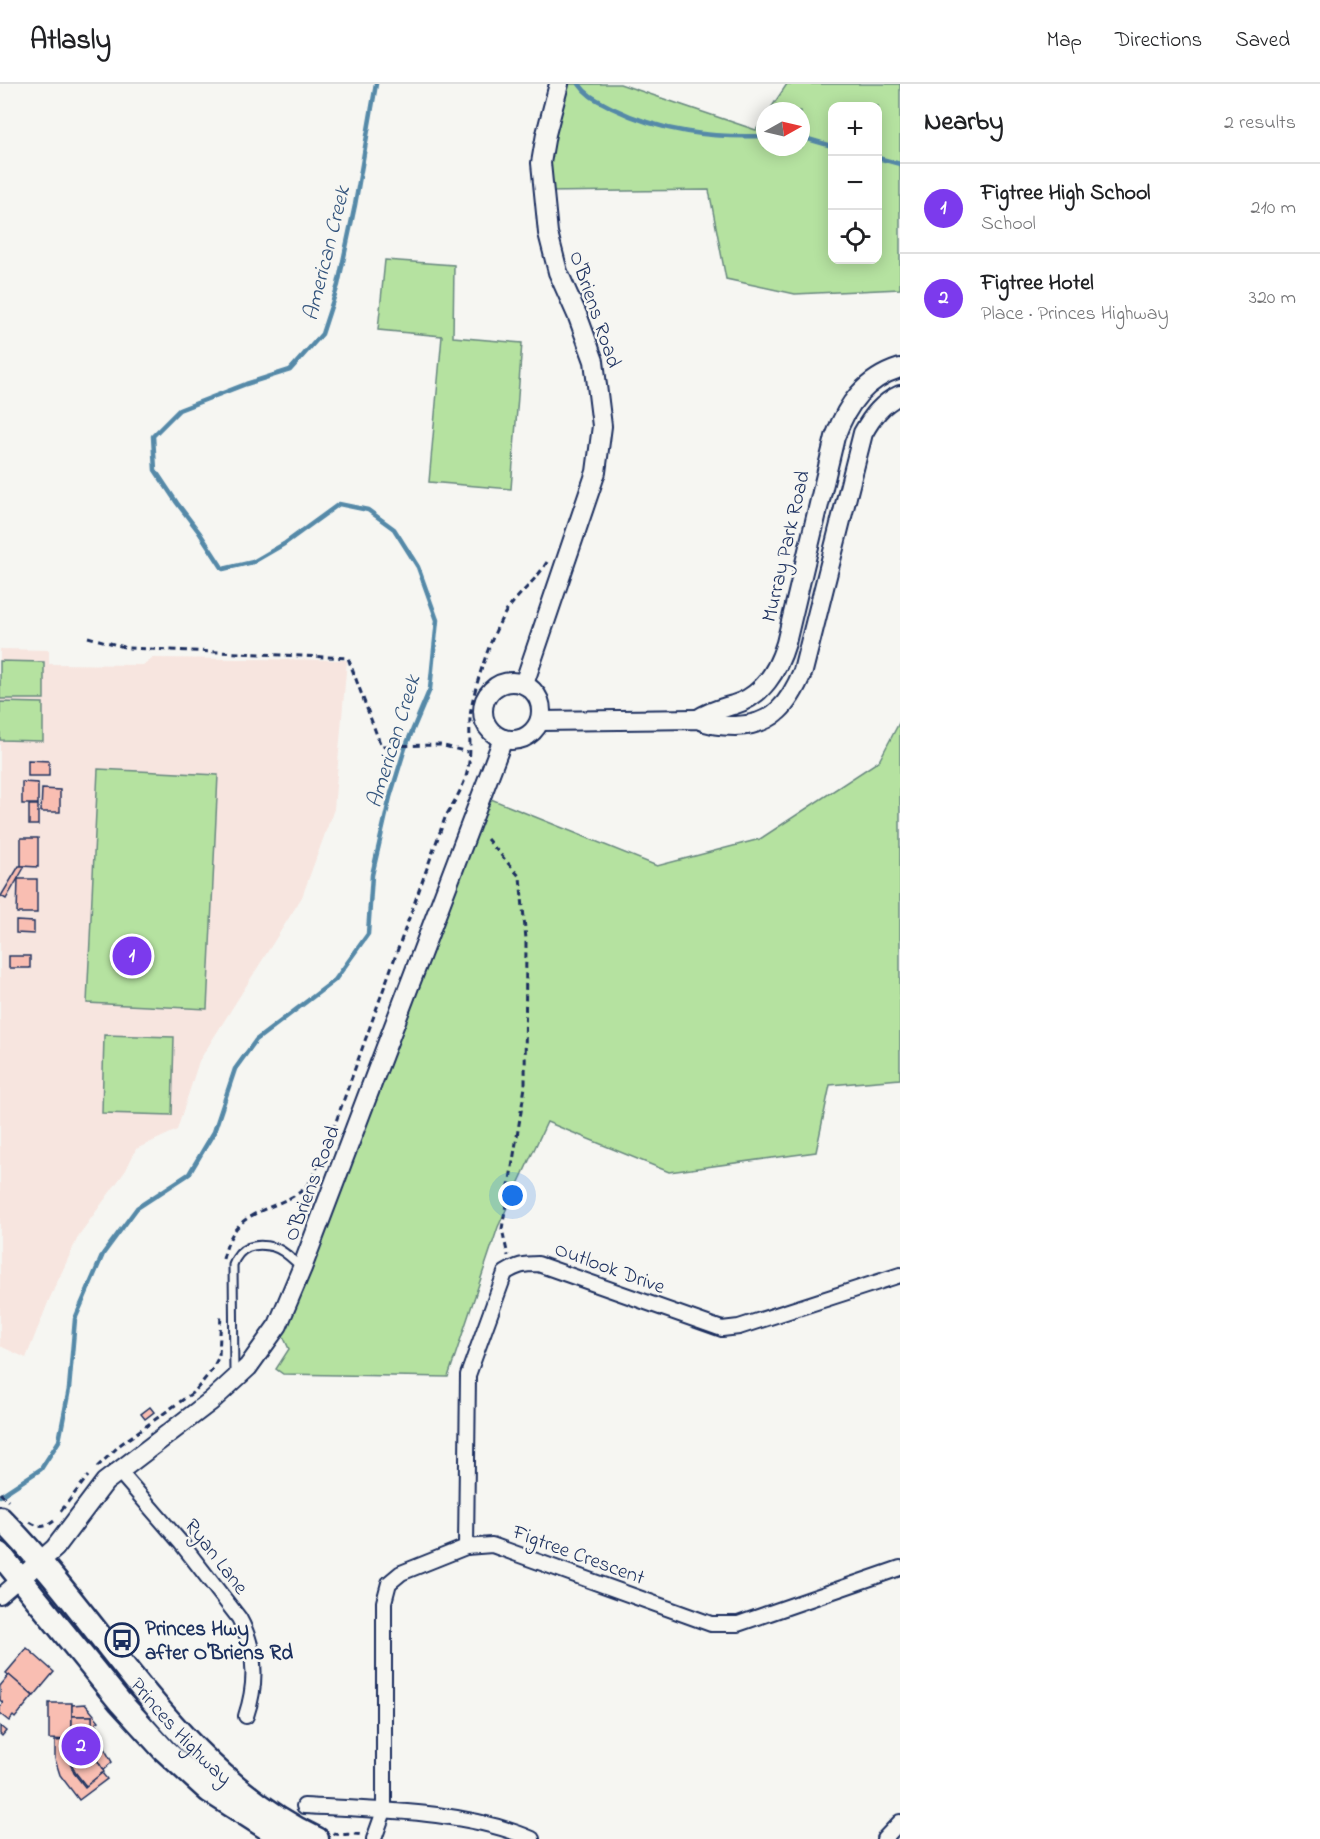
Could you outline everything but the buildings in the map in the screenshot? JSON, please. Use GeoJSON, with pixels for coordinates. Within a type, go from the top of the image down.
{"type":"FeatureCollection","features":[{"type":"Feature","properties":{"kind":"main road","name":"Princes Highway"},"geometry":{"type":"LineString","coordinates":[[14,1524],[40,1561],[185,1739],[241,1791],[274,1815],[321,1834]]}},
{"type":"Feature","properties":{"kind":"main road","name":"Princes Highway"},"geometry":{"type":"LineString","coordinates":[[0,1554],[120,1702],[163,1749],[210,1791],[284,1839]]}},
{"type":"Feature","properties":{"kind":"street","name":"O'Briens Road"},"geometry":{"type":"LineString","coordinates":[[524,684],[596,472],[602,426],[594,361],[558,272],[548,233],[541,163],[546,134],[560,84]]}},
{"type":"Feature","properties":{"kind":"street","name":"Murray Park Road"},"geometry":{"type":"LineString","coordinates":[[540,721],[698,718],[711,710],[735,705],[750,697],[772,675],[781,660],[834,437],[840,423],[854,398],[867,386],[887,373],[900,370]]}},
{"type":"Feature","properties":{"kind":"street","name":"Murray Park Road"},"geometry":{"type":"LineString","coordinates":[[698,718],[712,726],[741,726],[766,720],[776,714],[795,690],[810,646],[863,433],[871,418],[881,407],[900,395]]}},
{"type":"Feature","properties":{"kind":"street"},"geometry":{"type":"LineString","coordinates":[[504,683],[524,684],[537,696],[542,713],[540,721],[525,738],[518,741],[503,739],[491,732],[485,724],[484,704],[488,694],[495,687],[504,683]]}},
{"type":"Feature","properties":{"kind":"street","name":"O'Briens Road"},"geometry":{"type":"LineString","coordinates":[[21,1578],[59,1542],[93,1495],[118,1470],[212,1401],[234,1381],[260,1352],[278,1325],[302,1268],[503,739]]}},
{"type":"Feature","properties":{"kind":"street","name":"Outlook Drive"},"geometry":{"type":"LineString","coordinates":[[513,1268],[519,1265],[538,1264],[722,1329],[739,1327],[900,1275]]}},
{"type":"Feature","properties":{"kind":"street"},"geometry":{"type":"LineString","coordinates":[[466,1547],[468,1375],[505,1273],[513,1268]]}},
{"type":"Feature","properties":{"kind":"street","name":"Ryan Lane"},"geometry":{"type":"LineString","coordinates":[[118,1470],[181,1543],[240,1618],[247,1631],[253,1656],[254,1674],[252,1699],[246,1716]]}},
{"type":"Feature","properties":{"kind":"street","name":"Figtree Crescent"},"geometry":{"type":"LineString","coordinates":[[374,1839],[384,1810],[384,1602],[389,1583],[401,1573],[466,1547],[492,1545],[711,1624],[738,1624],[900,1568]]}},
{"type":"Feature","properties":{"kind":"street"},"geometry":{"type":"LineString","coordinates":[[0,1596],[21,1578]]}},
{"type":"Feature","properties":{"kind":"street"},"geometry":{"type":"LineString","coordinates":[[304,1806],[384,1810],[478,1821],[515,1831],[532,1839]]}},
{"type":"Feature","properties":{"kind":"street"},"geometry":{"type":"LineString","coordinates":[[884,1839],[900,1822]]}},
{"type":"Feature","properties":{"kind":"lane"},"geometry":{"type":"LineString","coordinates":[[234,1381],[233,1265],[236,1255],[243,1249],[253,1246],[273,1247],[302,1268]]}},
{"type":"Feature","properties":{"kind":"path"},"geometry":{"type":"LineString","coordinates":[[222,1269],[228,1241],[238,1225],[257,1212],[294,1196],[306,1187],[330,1138],[445,818],[468,768],[471,710],[499,623],[522,591],[538,577],[548,560]]}},
{"type":"Feature","properties":{"kind":"path"},"geometry":{"type":"LineString","coordinates":[[88,638],[128,648],[348,658],[381,746],[440,745],[468,752]]}},
{"type":"Feature","properties":{"kind":"path"},"geometry":{"type":"LineString","coordinates":[[487,839],[520,877],[526,939],[525,1087],[502,1229],[505,1250],[513,1268]]}},
{"type":"Feature","properties":{"kind":"path"},"geometry":{"type":"LineString","coordinates":[[14,1524],[48,1526],[54,1521],[69,1498],[104,1460],[129,1438],[195,1391],[212,1370],[219,1356],[222,1307]]}},
{"type":"Feature","properties":{"kind":"path"},"geometry":{"type":"LineString","coordinates":[[321,1834],[342,1836],[358,1834]]}},
{"type":"Feature","properties":{"kind":"shaded area"},"geometry":{"type":"Polygon","coordinates":[[[0,649],[49,650],[49,664],[143,665],[152,658],[347,660],[334,809],[302,897],[199,1061],[177,1130],[136,1149],[126,1170],[79,1235],[49,1300],[26,1358],[0,1346],[0,649]]]}},
{"type":"Feature","properties":{"kind":"green space"},"geometry":{"type":"Polygon","coordinates":[[[559,84],[620,84],[756,130],[756,156],[810,156],[810,102],[775,102],[787,84],[900,84],[900,289],[795,294],[726,279],[709,190],[544,192],[559,84]]]}},
{"type":"Feature","properties":{"kind":"green space"},"geometry":{"type":"Polygon","coordinates":[[[385,260],[454,265],[453,337],[522,343],[511,489],[429,482],[442,336],[378,330],[385,260]]]}},
{"type":"Feature","properties":{"kind":"green space"},"geometry":{"type":"Polygon","coordinates":[[[0,661],[44,662],[44,699],[0,699],[0,661]]]}},
{"type":"Feature","properties":{"kind":"green space"},"geometry":{"type":"Polygon","coordinates":[[[0,702],[43,703],[43,741],[0,740],[0,702]]]}},
{"type":"Feature","properties":{"kind":"green space"},"geometry":{"type":"Polygon","coordinates":[[[900,721],[900,1079],[830,1085],[816,1152],[669,1172],[547,1122],[498,1227],[448,1377],[283,1374],[276,1369],[289,1349],[278,1325],[481,795],[657,866],[760,839],[879,761],[900,721]]]}},
{"type":"Feature","properties":{"kind":"green space"},"geometry":{"type":"Polygon","coordinates":[[[98,769],[218,775],[207,1009],[87,1003],[98,769]]]}},
{"type":"Feature","properties":{"kind":"green space"},"geometry":{"type":"Polygon","coordinates":[[[104,1035],[174,1037],[172,1115],[102,1113],[104,1035]]]}},
{"type":"Feature","properties":{"kind":"waterway","name":"American Creek"},"geometry":{"type":"LineString","coordinates":[[0,1496],[41,1469],[59,1441],[69,1389],[75,1319],[103,1254],[137,1208],[189,1174],[214,1132],[235,1069],[256,1040],[335,980],[368,934],[372,875],[390,797],[405,748],[430,689],[437,620],[418,567],[394,529],[368,510],[339,504],[284,544],[253,562],[223,569],[155,470],[153,436],[179,410],[290,370],[322,334],[338,285],[355,205],[376,84]]}},
{"type":"Feature","properties":{"kind":"waterway"},"geometry":{"type":"LineString","coordinates":[[579,84],[586,92],[612,108],[649,123],[687,132],[756,136]]}},
{"type":"Feature","properties":{"kind":"waterway"},"geometry":{"type":"LineString","coordinates":[[810,140],[828,145]]}},
{"type":"Feature","properties":{"kind":"waterway"},"geometry":{"type":"LineString","coordinates":[[882,159],[900,164]]}},
{"type":"Feature","properties":{"kind":"place","name":"Figtree High School"},"geometry":{"type":"Point","coordinates":[132,956]}},
{"type":"Feature","properties":{"kind":"place","name":"Princes Hwy after O'Briens Rd"},"geometry":{"type":"Point","coordinates":[122,1640]}},
{"type":"Feature","properties":{"kind":"place","name":"Figtree Hotel"},"geometry":{"type":"Point","coordinates":[81,1746]}}]}
